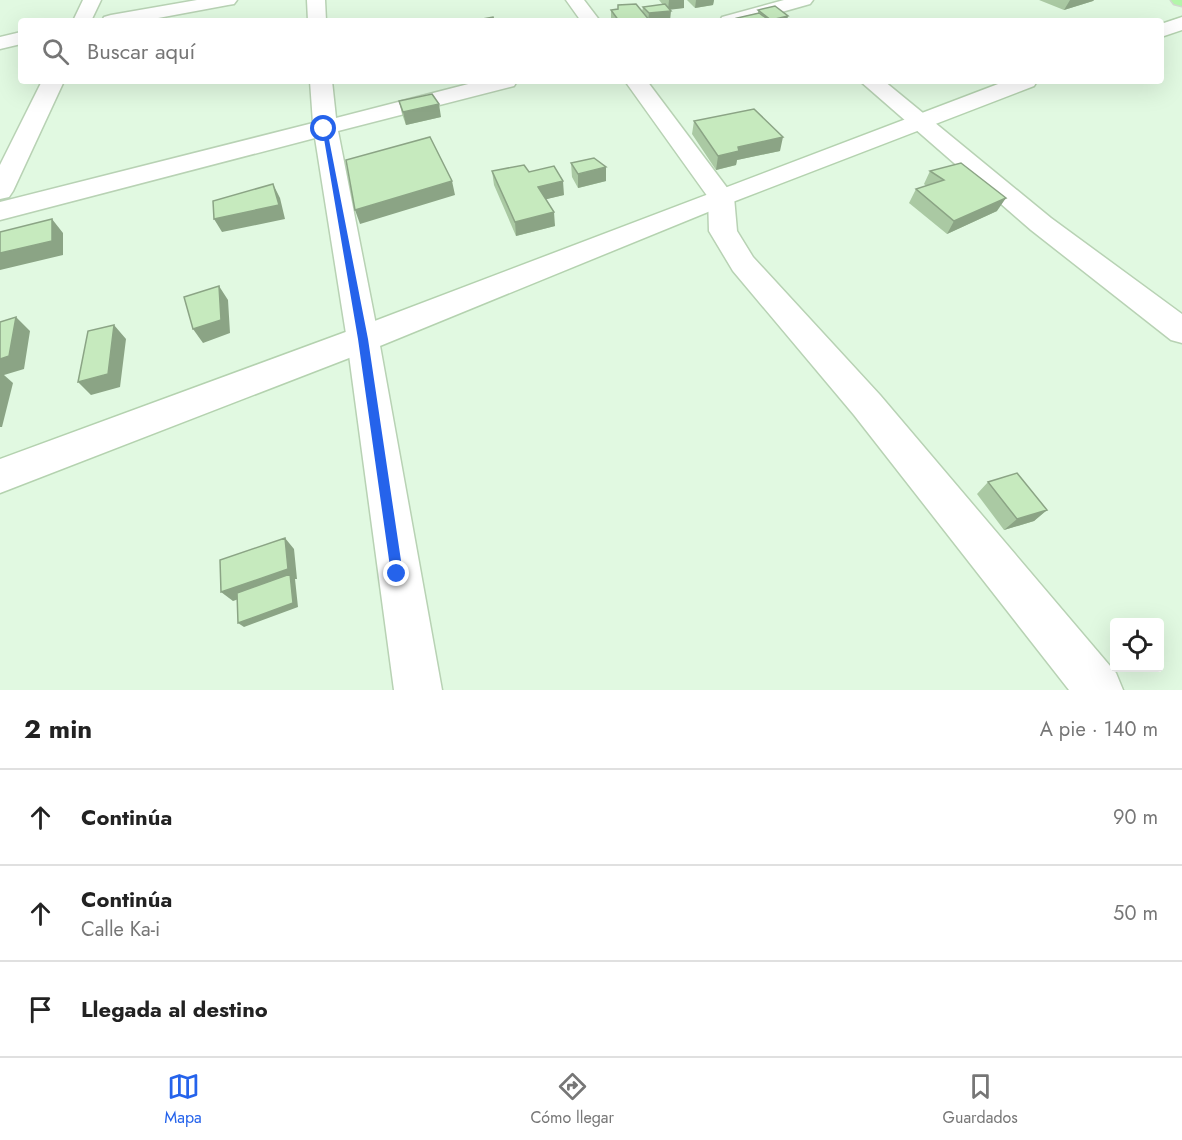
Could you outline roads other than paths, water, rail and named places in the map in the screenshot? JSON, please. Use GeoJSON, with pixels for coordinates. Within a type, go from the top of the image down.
{"type":"FeatureCollection","features":[{"type":"Feature","properties":{"kind":"street"},"geometry":{"type":"LineString","coordinates":[[83,18],[92,0]]}},
{"type":"Feature","properties":{"kind":"street"},"geometry":{"type":"LineString","coordinates":[[128,18],[228,0]]}},
{"type":"Feature","properties":{"kind":"street"},"geometry":{"type":"LineString","coordinates":[[316,0],[317,18]]}},
{"type":"Feature","properties":{"kind":"street"},"geometry":{"type":"LineString","coordinates":[[575,0],[589,18]]}},
{"type":"Feature","properties":{"kind":"street"},"geometry":{"type":"LineString","coordinates":[[737,18],[779,3],[804,0]]}},
{"type":"Feature","properties":{"kind":"street"},"geometry":{"type":"LineString","coordinates":[[779,3],[796,18]]}},
{"type":"Feature","properties":{"kind":"street"},"geometry":{"type":"LineString","coordinates":[[1164,30],[1182,23]]}},
{"type":"Feature","properties":{"kind":"street"},"geometry":{"type":"LineString","coordinates":[[0,43],[18,40]]}},
{"type":"Feature","properties":{"kind":"street"},"geometry":{"type":"LineString","coordinates":[[0,191],[52,84]]}},
{"type":"Feature","properties":{"kind":"street"},"geometry":{"type":"LineString","coordinates":[[321,84],[324,129],[363,339],[397,574],[418,690]]}},
{"type":"Feature","properties":{"kind":"street"},"geometry":{"type":"LineString","coordinates":[[0,211],[495,84]]}},
{"type":"Feature","properties":{"kind":"street"},"geometry":{"type":"LineString","coordinates":[[638,84],[721,197],[723,231],[743,264],[867,405],[1099,690]]}},
{"type":"Feature","properties":{"kind":"street"},"geometry":{"type":"LineString","coordinates":[[875,84],[1041,224],[1182,331]]}},
{"type":"Feature","properties":{"kind":"street"},"geometry":{"type":"LineString","coordinates":[[0,476],[363,339],[721,197],[1018,84]]}}]}
